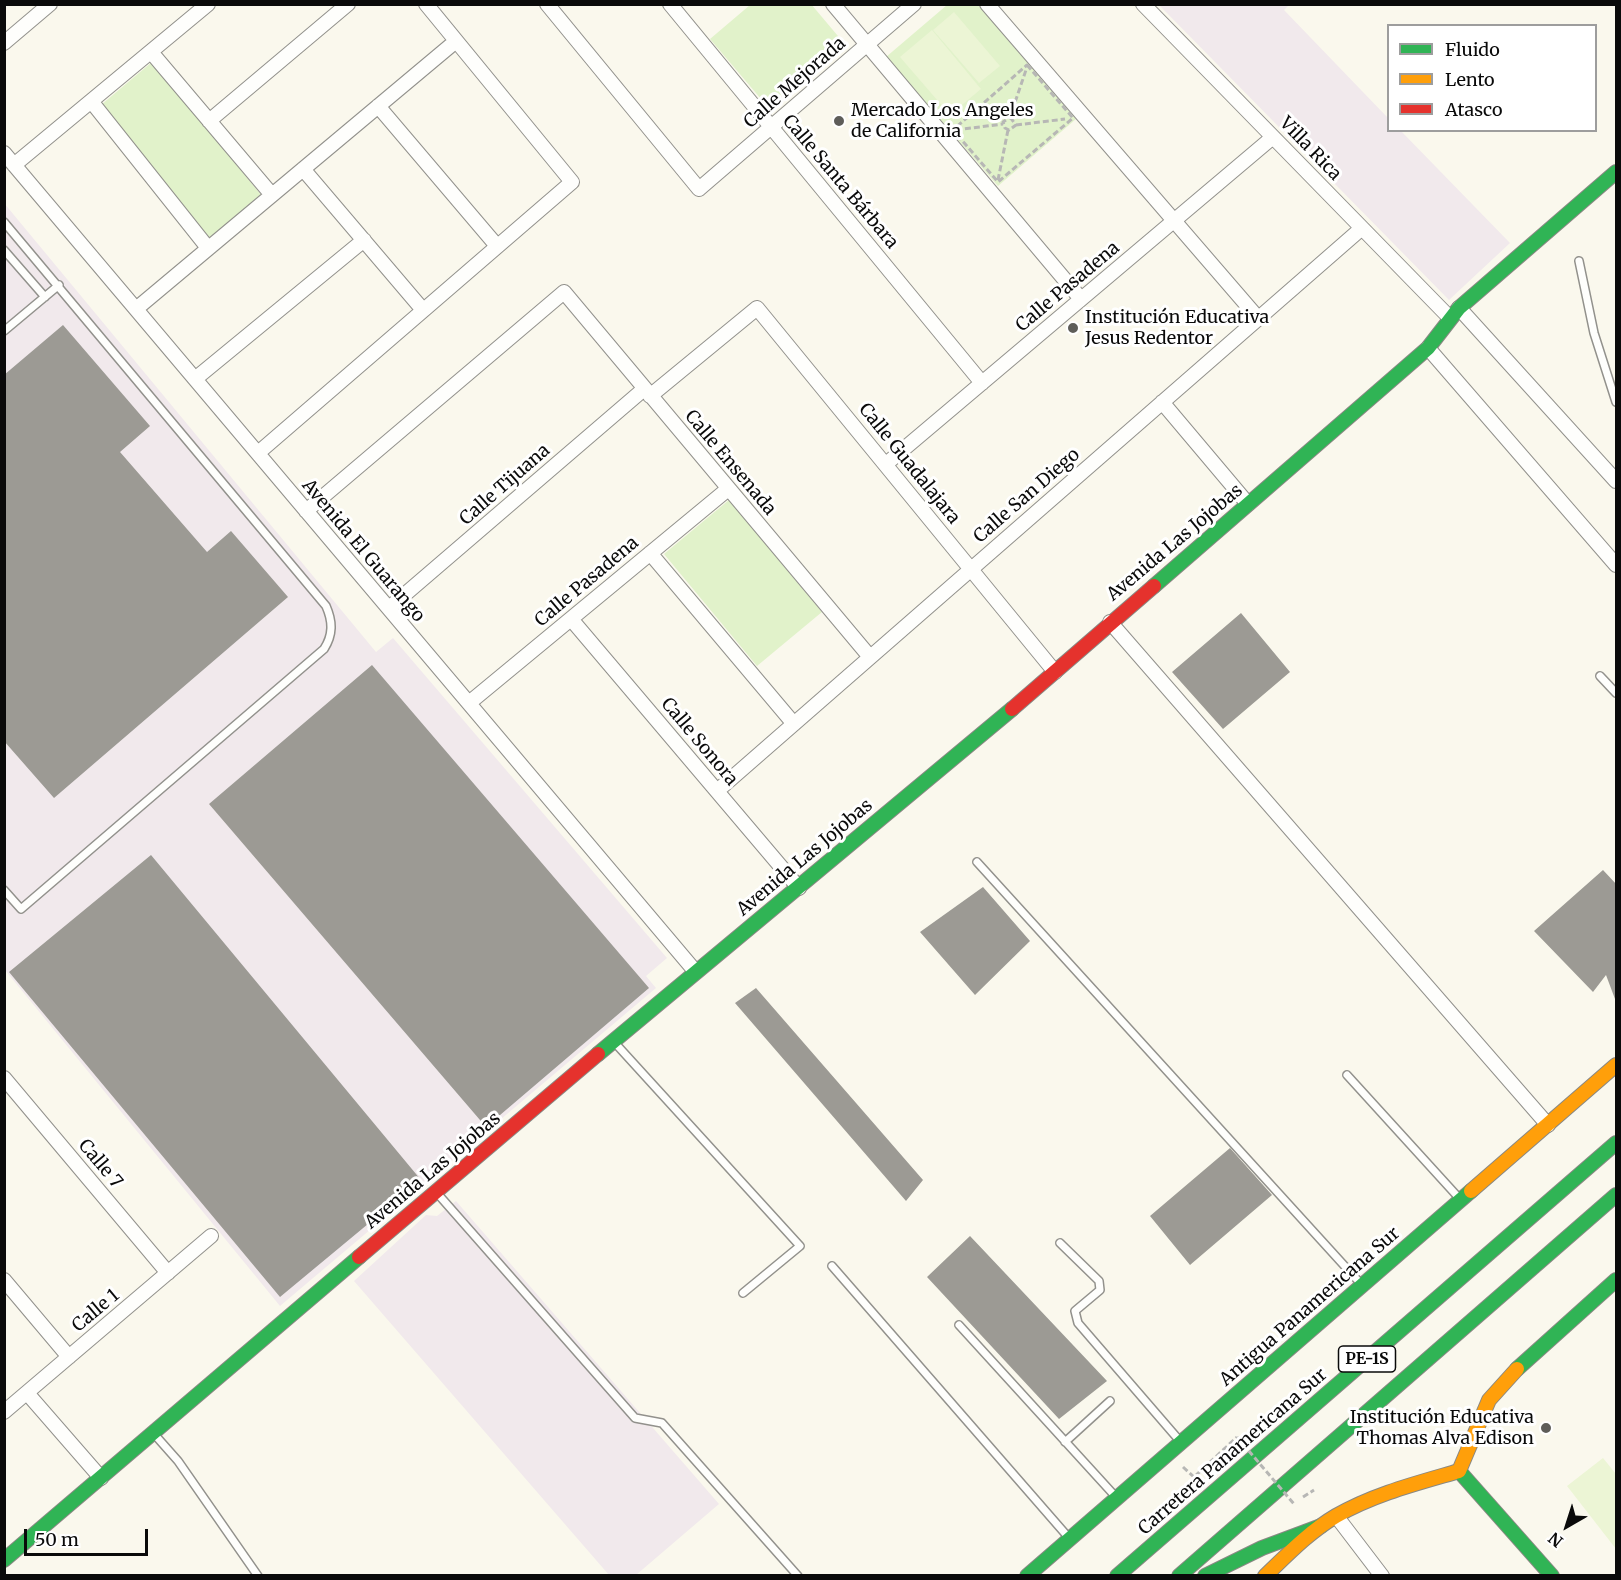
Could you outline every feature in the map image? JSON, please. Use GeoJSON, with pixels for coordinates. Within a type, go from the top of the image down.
{"type":"FeatureCollection","features":[{"type":"Feature","properties":{"kind":"main road","name":"Avenida Las Jojobas"},"geometry":{"type":"LineString","coordinates":[[4,1560],[695,971],[799,888],[1055,672],[1428,348],[1455,313],[1617,172]]}},
{"type":"Feature","properties":{"kind":"main road","name":"Antigua Panamericana Sur"},"geometry":{"type":"LineString","coordinates":[[1027,1575],[1617,1065]]}},
{"type":"Feature","properties":{"kind":"main road","name":"Carretera Panamericana Sur"},"geometry":{"type":"LineString","coordinates":[[1117,1575],[1617,1143]]}},
{"type":"Feature","properties":{"kind":"main road","name":"PE-1S"},"geometry":{"type":"LineString","coordinates":[[1179,1575],[1617,1196]]}},
{"type":"Feature","properties":{"kind":"main road"},"geometry":{"type":"LineString","coordinates":[[1265,1575],[1321,1526],[1336,1516],[1374,1499],[1460,1471],[1490,1400],[1508,1377],[1611,1284]]}},
{"type":"Feature","properties":{"kind":"main road"},"geometry":{"type":"LineString","coordinates":[[1460,1471],[1552,1575]]}},
{"type":"Feature","properties":{"kind":"main road"},"geometry":{"type":"LineString","coordinates":[[1205,1575],[1262,1548],[1321,1526]]}},
{"type":"Feature","properties":{"kind":"street"},"geometry":{"type":"LineString","coordinates":[[4,43],[50,4]]}},
{"type":"Feature","properties":{"kind":"street"},"geometry":{"type":"LineString","coordinates":[[14,165],[208,4]]}},
{"type":"Feature","properties":{"kind":"street"},"geometry":{"type":"LineString","coordinates":[[209,121],[348,4]]}},
{"type":"Feature","properties":{"kind":"street"},"geometry":{"type":"LineString","coordinates":[[258,453],[572,182],[426,4]]}},
{"type":"Feature","properties":{"kind":"street","name":"Calle Mejorada"},"geometry":{"type":"LineString","coordinates":[[547,4],[699,189],[914,4]]}},
{"type":"Feature","properties":{"kind":"street","name":"Calle Santa Bárbara"},"geometry":{"type":"LineString","coordinates":[[670,4],[982,383]]}},
{"type":"Feature","properties":{"kind":"street"},"geometry":{"type":"LineString","coordinates":[[833,4],[994,186],[1081,299]]}},
{"type":"Feature","properties":{"kind":"street"},"geometry":{"type":"LineString","coordinates":[[987,4],[1031,62],[1076,115],[1258,318]]}},
{"type":"Feature","properties":{"kind":"street","name":"Villa Rica"},"geometry":{"type":"LineString","coordinates":[[1143,4],[1362,228],[1455,313],[1617,481]]}},
{"type":"Feature","properties":{"kind":"street"},"geometry":{"type":"LineString","coordinates":[[136,309],[456,41]]}},
{"type":"Feature","properties":{"kind":"street"},"geometry":{"type":"LineString","coordinates":[[151,52],[272,195]]}},
{"type":"Feature","properties":{"kind":"street"},"geometry":{"type":"LineString","coordinates":[[91,102],[208,248]]}},
{"type":"Feature","properties":{"kind":"street"},"geometry":{"type":"LineString","coordinates":[[378,106],[497,246]]}},
{"type":"Feature","properties":{"kind":"street","name":"Calle Pasadena"},"geometry":{"type":"LineString","coordinates":[[886,464],[1273,136]]}},
{"type":"Feature","properties":{"kind":"street","name":"Avenida El Guarango"},"geometry":{"type":"LineString","coordinates":[[4,153],[695,971]]}},
{"type":"Feature","properties":{"kind":"street"},"geometry":{"type":"LineString","coordinates":[[303,169],[423,310]]}},
{"type":"Feature","properties":{"kind":"street","name":"Calle San Diego"},"geometry":{"type":"LineString","coordinates":[[717,791],[1362,228]]}},
{"type":"Feature","properties":{"kind":"street"},"geometry":{"type":"LineString","coordinates":[[195,379],[364,240]]}},
{"type":"Feature","properties":{"kind":"street","name":"Calle Ensenada"},"geometry":{"type":"LineString","coordinates":[[306,511],[564,292],[870,657]]}},
{"type":"Feature","properties":{"kind":"street","name":"Calle Tijuana"},"geometry":{"type":"LineString","coordinates":[[389,608],[647,392],[756,308]]}},
{"type":"Feature","properties":{"kind":"street","name":"Calle Guadalajara"},"geometry":{"type":"LineString","coordinates":[[756,308],[1055,672]]}},
{"type":"Feature","properties":{"kind":"street"},"geometry":{"type":"LineString","coordinates":[[1428,348],[1617,565]]}},
{"type":"Feature","properties":{"kind":"street"},"geometry":{"type":"LineString","coordinates":[[1162,402],[1248,504]]}},
{"type":"Feature","properties":{"kind":"street","name":"Calle Pasadena"},"geometry":{"type":"LineString","coordinates":[[469,703],[728,489]]}},
{"type":"Feature","properties":{"kind":"street"},"geometry":{"type":"LineString","coordinates":[[650,553],[794,724]]}},
{"type":"Feature","properties":{"kind":"street","name":"Calle Sonora"},"geometry":{"type":"LineString","coordinates":[[571,619],[799,888]]}},
{"type":"Feature","properties":{"kind":"street"},"geometry":{"type":"LineString","coordinates":[[1110,622],[1548,1125]]}},
{"type":"Feature","properties":{"kind":"street","name":"Calle 7"},"geometry":{"type":"LineString","coordinates":[[4,1078],[168,1273]]}},
{"type":"Feature","properties":{"kind":"street","name":"Calle 1"},"geometry":{"type":"LineString","coordinates":[[4,1412],[210,1236]]}},
{"type":"Feature","properties":{"kind":"street"},"geometry":{"type":"LineString","coordinates":[[4,1280],[69,1357]]}},
{"type":"Feature","properties":{"kind":"street"},"geometry":{"type":"LineString","coordinates":[[1611,1284],[1617,1299]]}},
{"type":"Feature","properties":{"kind":"street"},"geometry":{"type":"LineString","coordinates":[[27,1393],[101,1478]]}},
{"type":"Feature","properties":{"kind":"street"},"geometry":{"type":"LineString","coordinates":[[1336,1516],[1377,1574]]}},
{"type":"Feature","properties":{"kind":"lane"},"geometry":{"type":"LineString","coordinates":[[4,222],[326,606],[330,615],[332,632],[324,649],[21,909],[4,890]]}},
{"type":"Feature","properties":{"kind":"lane"},"geometry":{"type":"LineString","coordinates":[[4,250],[45,297]]}},
{"type":"Feature","properties":{"kind":"lane"},"geometry":{"type":"LineString","coordinates":[[1579,261],[1594,333],[1617,402]]}},
{"type":"Feature","properties":{"kind":"lane"},"geometry":{"type":"LineString","coordinates":[[4,331],[58,285]]}},
{"type":"Feature","properties":{"kind":"lane"},"geometry":{"type":"LineString","coordinates":[[1600,676],[1617,693]]}},
{"type":"Feature","properties":{"kind":"lane"},"geometry":{"type":"LineString","coordinates":[[976,862],[1363,1286]]}},
{"type":"Feature","properties":{"kind":"lane"},"geometry":{"type":"LineString","coordinates":[[614,1041],[800,1246],[743,1293]]}},
{"type":"Feature","properties":{"kind":"lane"},"geometry":{"type":"LineString","coordinates":[[1347,1075],[1461,1200]]}},
{"type":"Feature","properties":{"kind":"lane"},"geometry":{"type":"LineString","coordinates":[[436,1192],[635,1418],[662,1423],[798,1575]]}},
{"type":"Feature","properties":{"kind":"lane"},"geometry":{"type":"LineString","coordinates":[[1060,1244],[1099,1281],[1100,1290],[1075,1311],[1078,1323],[1181,1442]]}},
{"type":"Feature","properties":{"kind":"lane"},"geometry":{"type":"LineString","coordinates":[[832,1266],[1069,1538]]}},
{"type":"Feature","properties":{"kind":"lane"},"geometry":{"type":"LineString","coordinates":[[959,1325],[1116,1498]]}},
{"type":"Feature","properties":{"kind":"lane"},"geometry":{"type":"LineString","coordinates":[[1065,1442],[1110,1401]]}},
{"type":"Feature","properties":{"kind":"lane"},"geometry":{"type":"LineString","coordinates":[[154,1433],[178,1461],[258,1575]]}},
{"type":"Feature","properties":{"kind":"path"},"geometry":{"type":"LineString","coordinates":[[1031,62],[1076,115]]}},
{"type":"Feature","properties":{"kind":"path"},"geometry":{"type":"LineString","coordinates":[[1003,124],[1004,120],[1010,117],[1031,62]]}},
{"type":"Feature","properties":{"kind":"path"},"geometry":{"type":"LineString","coordinates":[[949,134],[1031,62]]}},
{"type":"Feature","properties":{"kind":"path"},"geometry":{"type":"LineString","coordinates":[[994,186],[1009,130],[1016,125],[1076,115]]}},
{"type":"Feature","properties":{"kind":"path"},"geometry":{"type":"LineString","coordinates":[[994,186],[1076,115]]}},
{"type":"Feature","properties":{"kind":"path"},"geometry":{"type":"LineString","coordinates":[[1010,117],[1014,119],[1016,125]]}},
{"type":"Feature","properties":{"kind":"path"},"geometry":{"type":"LineString","coordinates":[[949,134],[1003,124]]}},
{"type":"Feature","properties":{"kind":"path"},"geometry":{"type":"LineString","coordinates":[[1003,124],[1009,130]]}},
{"type":"Feature","properties":{"kind":"path"},"geometry":{"type":"LineString","coordinates":[[949,134],[994,186]]}},
{"type":"Feature","properties":{"kind":"path"},"geometry":{"type":"LineString","coordinates":[[1184,1467],[1194,1477],[1237,1437],[1294,1504]]}},
{"type":"Feature","properties":{"kind":"shaded area"},"geometry":{"type":"Polygon","coordinates":[[[1159,5],[1289,5],[1284,10],[1387,117],[1387,132],[1402,132],[1510,243],[1449,300],[1159,5]]]}},
{"type":"Feature","properties":{"kind":"shaded area"},"geometry":{"type":"Polygon","coordinates":[[[4,203],[376,652],[393,638],[667,958],[646,976],[656,988],[280,1306],[5,970],[4,203]]]}},
{"type":"Feature","properties":{"kind":"shaded area"},"geometry":{"type":"Polygon","coordinates":[[[456,1201],[719,1504],[636,1575],[609,1575],[354,1281],[426,1215],[437,1216],[456,1201]]]}},
{"type":"Feature","properties":{"kind":"green space"},"geometry":{"type":"Polygon","coordinates":[[[811,4],[843,42],[767,106],[710,39],[750,5],[811,4]]]}},
{"type":"Feature","properties":{"kind":"green space"},"geometry":{"type":"Polygon","coordinates":[[[947,5],[978,5],[1076,119],[998,186],[886,57],[947,5]]]}},
{"type":"Feature","properties":{"kind":"green space"},"geometry":{"type":"Polygon","coordinates":[[[954,12],[1000,66],[979,83],[933,30],[954,12]]]}},
{"type":"Feature","properties":{"kind":"green space"},"geometry":{"type":"Polygon","coordinates":[[[932,30],[981,89],[950,115],[900,57],[932,30]]]}},
{"type":"Feature","properties":{"kind":"green space"},"geometry":{"type":"Polygon","coordinates":[[[152,62],[262,196],[209,238],[101,105],[152,62]]]}},
{"type":"Feature","properties":{"kind":"green space"},"geometry":{"type":"Polygon","coordinates":[[[729,500],[822,612],[757,666],[664,554],[729,500]]]}},
{"type":"Feature","properties":{"kind":"green space"},"geometry":{"type":"Polygon","coordinates":[[[1603,1458],[1616,1474],[1616,1549],[1567,1486],[1603,1458]]]}},
{"type":"Feature","properties":{"kind":"building"},"geometry":{"type":"Polygon","coordinates":[[[63,325],[150,426],[120,452],[207,552],[231,531],[288,597],[54,798],[4,741],[4,375],[63,325]]]}},
{"type":"Feature","properties":{"kind":"building"},"geometry":{"type":"Polygon","coordinates":[[[1241,613],[1290,672],[1223,729],[1172,672],[1241,613]]]}},
{"type":"Feature","properties":{"kind":"building"},"geometry":{"type":"Polygon","coordinates":[[[372,665],[649,988],[486,1127],[209,804],[372,665]]]}},
{"type":"Feature","properties":{"kind":"building"},"geometry":{"type":"Polygon","coordinates":[[[151,855],[421,1180],[280,1297],[9,972],[151,855]]]}},
{"type":"Feature","properties":{"kind":"building"},"geometry":{"type":"Polygon","coordinates":[[[1603,870],[1617,885],[1615,999],[1606,975],[1593,992],[1534,931],[1603,870]]]}},
{"type":"Feature","properties":{"kind":"building"},"geometry":{"type":"Polygon","coordinates":[[[983,887],[1030,941],[975,995],[920,932],[983,887]]]}},
{"type":"Feature","properties":{"kind":"building"},"geometry":{"type":"Polygon","coordinates":[[[756,988],[923,1180],[906,1201],[735,1003],[756,988]]]}},
{"type":"Feature","properties":{"kind":"building"},"geometry":{"type":"Polygon","coordinates":[[[1230,1148],[1272,1195],[1190,1265],[1150,1216],[1230,1148]]]}},
{"type":"Feature","properties":{"kind":"building"},"geometry":{"type":"Polygon","coordinates":[[[970,1236],[1107,1381],[1059,1419],[927,1277],[970,1236]]]}},
{"type":"Feature","properties":{"kind":"traffic: fast"},"geometry":{"type":"LineString","coordinates":[[1154,586],[1428,348],[1459,308],[1616,172]]}},
{"type":"Feature","properties":{"kind":"traffic: fast"},"geometry":{"type":"LineString","coordinates":[[598,1054],[1012,709]]}},
{"type":"Feature","properties":{"kind":"traffic: fast"},"geometry":{"type":"LineString","coordinates":[[1117,1576],[1616,1143]]}},
{"type":"Feature","properties":{"kind":"traffic: fast"},"geometry":{"type":"LineString","coordinates":[[1027,1576],[1471,1191]]}},
{"type":"Feature","properties":{"kind":"traffic: fast"},"geometry":{"type":"LineString","coordinates":[[1179,1576],[1616,1195]]}},
{"type":"Feature","properties":{"kind":"traffic: fast"},"geometry":{"type":"LineString","coordinates":[[4,1560],[359,1257]]}},
{"type":"Feature","properties":{"kind":"traffic: fast"},"geometry":{"type":"LineString","coordinates":[[1517,1369],[1616,1280]]}},
{"type":"Feature","properties":{"kind":"traffic: fast"},"geometry":{"type":"LineString","coordinates":[[1459,1471],[1552,1576]]}},
{"type":"Feature","properties":{"kind":"traffic: fast"},"geometry":{"type":"LineString","coordinates":[[1205,1576],[1262,1548],[1321,1526]]}},
{"type":"Feature","properties":{"kind":"traffic: slow"},"geometry":{"type":"LineString","coordinates":[[1471,1191],[1616,1065]]}},
{"type":"Feature","properties":{"kind":"traffic: slow"},"geometry":{"type":"LineString","coordinates":[[1265,1576],[1308,1536],[1336,1516],[1381,1495],[1459,1471],[1489,1400],[1517,1369]]}},
{"type":"Feature","properties":{"kind":"traffic: jam"},"geometry":{"type":"LineString","coordinates":[[1012,709],[1154,586]]}},
{"type":"Feature","properties":{"kind":"traffic: jam"},"geometry":{"type":"LineString","coordinates":[[359,1257],[598,1054]]}},
{"type":"Feature","properties":{"kind":"place","name":"Mercado Los Angeles de California"},"geometry":{"type":"Point","coordinates":[839,121]}},
{"type":"Feature","properties":{"kind":"place","name":"Institución Educativa Jesus Redentor"},"geometry":{"type":"Point","coordinates":[1073,328]}},
{"type":"Feature","properties":{"kind":"place","name":"Institución Educativa Thomas Alva Edison"},"geometry":{"type":"Point","coordinates":[1546,1428]}}]}
